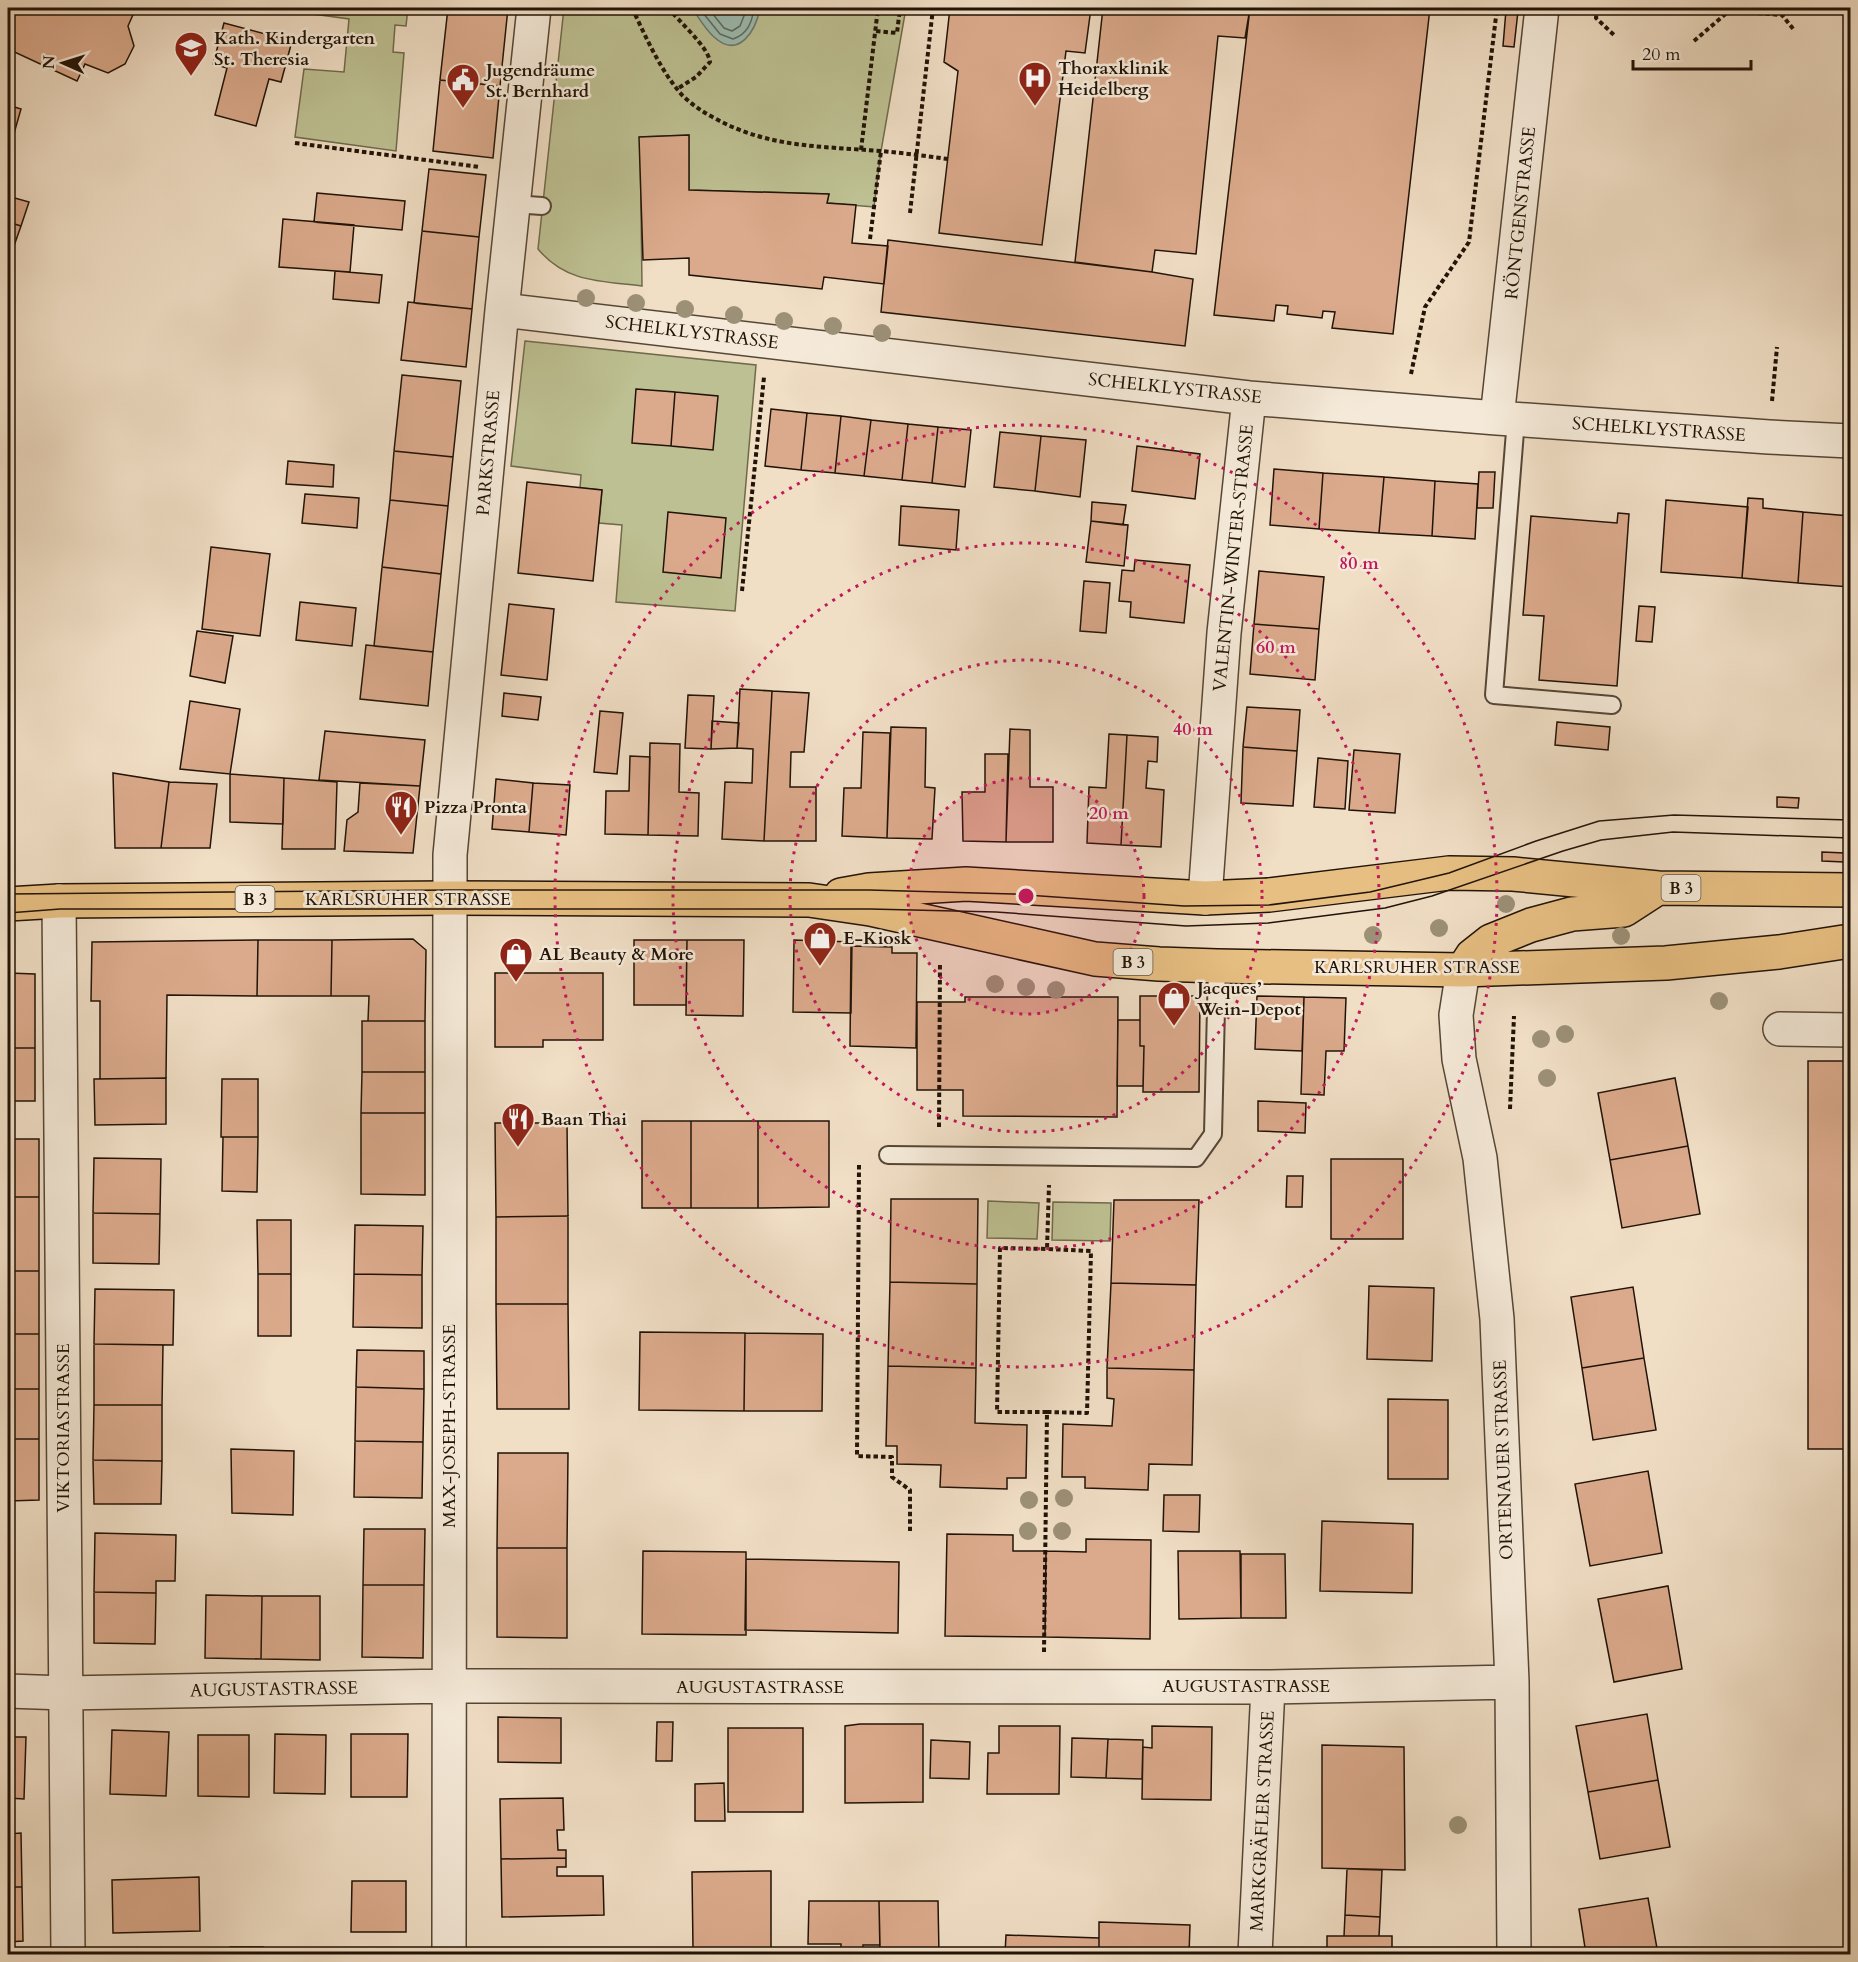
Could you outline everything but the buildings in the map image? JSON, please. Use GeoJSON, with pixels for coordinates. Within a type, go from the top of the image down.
{"type":"FeatureCollection","features":[{"type":"Feature","properties":{"kind":"main road","name":"KARLSRUHER STRASSE"},"geometry":{"type":"LineString","coordinates":[[809,900],[869,890],[966,884],[1205,898],[1280,894],[1449,873],[1513,874],[1658,888],[1851,890]]}},
{"type":"Feature","properties":{"kind":"main road","name":"B 3"},"geometry":{"type":"LineString","coordinates":[[1463,970],[1472,956],[1491,941],[1531,925],[1572,914],[1624,910],[1658,888]]}},
{"type":"Feature","properties":{"kind":"main road","name":"KARLSRUHER STRASSE"},"geometry":{"type":"LineString","coordinates":[[8,904],[59,901],[450,898],[809,900],[870,909],[1095,959],[1217,966],[1463,970],[1666,963],[1779,952],[1851,941]]}},
{"type":"Feature","properties":{"kind":"street","name":"PARKSTRASSE"},"geometry":{"type":"LineString","coordinates":[[450,898],[450,855],[502,310],[528,205],[517,170],[534,8]]}},
{"type":"Feature","properties":{"kind":"street","name":"RÖNTGENSTRASSE"},"geometry":{"type":"LineString","coordinates":[[1507,418],[1542,8]]}},
{"type":"Feature","properties":{"kind":"street","name":"SCHELKLYSTRASSE"},"geometry":{"type":"LineString","coordinates":[[502,310],[1249,398],[1769,437],[1851,441]]}},
{"type":"Feature","properties":{"kind":"street","name":"VALENTIN-WINTER-STRASSE"},"geometry":{"type":"LineString","coordinates":[[1205,898],[1224,633],[1249,398]]}},
{"type":"Feature","properties":{"kind":"street","name":"MAX-JOSEPH-STRASSE"},"geometry":{"type":"LineString","coordinates":[[449,1954],[450,898]]}},
{"type":"Feature","properties":{"kind":"street","name":"VIKTORIASTRASSE"},"geometry":{"type":"LineString","coordinates":[[59,901],[68,1954]]}},
{"type":"Feature","properties":{"kind":"street","name":"ORTENAUER STRASSE"},"geometry":{"type":"LineString","coordinates":[[1463,970],[1456,1016],[1459,1059],[1480,1158],[1497,1319],[1512,1682],[1514,1954]]}},
{"type":"Feature","properties":{"kind":"street"},"geometry":{"type":"LineString","coordinates":[[1780,1029],[1851,1030]]}},
{"type":"Feature","properties":{"kind":"street","name":"AUGUSTASTRASSE"},"geometry":{"type":"LineString","coordinates":[[8,1691],[65,1693],[449,1686],[1268,1687],[1512,1682]]}},
{"type":"Feature","properties":{"kind":"street","name":"MARKGRÄFLER STRASSE"},"geometry":{"type":"LineString","coordinates":[[1255,1954],[1268,1687]]}},
{"type":"Feature","properties":{"kind":"lane"},"geometry":{"type":"LineString","coordinates":[[1507,418],[1494,695],[1612,705]]}},
{"type":"Feature","properties":{"kind":"lane"},"geometry":{"type":"LineString","coordinates":[[888,1155],[1196,1158],[1213,1134],[1217,966]]}},
{"type":"Feature","properties":{"kind":"path"},"geometry":{"type":"LineString","coordinates":[[632,8],[662,66],[677,89],[697,108],[746,134],[813,146],[948,159]]}},
{"type":"Feature","properties":{"kind":"path"},"geometry":{"type":"LineString","coordinates":[[668,8],[703,46],[710,62],[703,71],[677,89]]}},
{"type":"Feature","properties":{"kind":"path"},"geometry":{"type":"LineString","coordinates":[[861,150],[878,8]]}},
{"type":"Feature","properties":{"kind":"path"},"geometry":{"type":"LineString","coordinates":[[876,31],[897,33],[900,8]]}},
{"type":"Feature","properties":{"kind":"path"},"geometry":{"type":"LineString","coordinates":[[910,213],[933,8]]}},
{"type":"Feature","properties":{"kind":"path"},"geometry":{"type":"LineString","coordinates":[[1409,411],[1410,378],[1425,307],[1469,242],[1497,8]]}},
{"type":"Feature","properties":{"kind":"path"},"geometry":{"type":"LineString","coordinates":[[1597,8],[1596,18],[1615,36]]}},
{"type":"Feature","properties":{"kind":"path"},"geometry":{"type":"LineString","coordinates":[[1694,41],[1729,11],[1782,15],[1794,30]]}},
{"type":"Feature","properties":{"kind":"path"},"geometry":{"type":"LineString","coordinates":[[295,143],[517,170]]}},
{"type":"Feature","properties":{"kind":"path"},"geometry":{"type":"LineString","coordinates":[[870,239],[881,151]]}},
{"type":"Feature","properties":{"kind":"path"},"geometry":{"type":"LineString","coordinates":[[741,591],[768,341]]}},
{"type":"Feature","properties":{"kind":"path"},"geometry":{"type":"LineString","coordinates":[[1769,437],[1777,347]]}},
{"type":"Feature","properties":{"kind":"path"},"geometry":{"type":"LineString","coordinates":[[939,1155],[940,926]]}},
{"type":"Feature","properties":{"kind":"path"},"geometry":{"type":"LineString","coordinates":[[888,1155],[860,1153],[857,1456],[892,1457],[892,1478],[910,1490],[910,1532]]}},
{"type":"Feature","properties":{"kind":"path"},"geometry":{"type":"LineString","coordinates":[[1047,1249],[1050,1157]]}},
{"type":"Feature","properties":{"kind":"path"},"geometry":{"type":"LineString","coordinates":[[1000,1248],[1047,1249],[1091,1251],[1087,1413],[998,1412],[1000,1248]]}},
{"type":"Feature","properties":{"kind":"path"},"geometry":{"type":"LineString","coordinates":[[1044,1687],[1047,1412]]}},
{"type":"Feature","properties":{"kind":"green space"},"geometry":{"type":"Polygon","coordinates":[[[291,8],[408,8],[406,26],[395,25],[393,52],[404,53],[396,151],[295,137],[304,69],[344,72],[349,19],[291,11],[291,8]]]}},
{"type":"Feature","properties":{"kind":"green space"},"geometry":{"type":"Polygon","coordinates":[[[564,8],[906,8],[881,151],[874,207],[827,203],[829,194],[689,190],[689,135],[640,137],[642,286],[599,281],[560,268],[538,249],[564,8]]]}},
{"type":"Feature","properties":{"kind":"green space"},"geometry":{"type":"Polygon","coordinates":[[[525,341],[756,365],[735,611],[616,602],[622,525],[599,523],[602,490],[580,488],[581,475],[511,466],[525,341]]]}},
{"type":"Feature","properties":{"kind":"green space"},"geometry":{"type":"Polygon","coordinates":[[[988,1201],[1039,1203],[1037,1239],[987,1238],[988,1201]]]}},
{"type":"Feature","properties":{"kind":"green space"},"geometry":{"type":"Polygon","coordinates":[[[1053,1202],[1111,1203],[1110,1241],[1052,1240],[1053,1202]]]}},
{"type":"Feature","properties":{"kind":"water"},"geometry":{"type":"Polygon","coordinates":[[[692,8],[760,8],[750,33],[738,44],[731,45],[714,37],[692,8]]]}},
{"type":"Feature","properties":{"kind":"tram line"},"geometry":{"type":"LineString","coordinates":[[8,894],[450,890],[869,890],[1013,894],[1184,906],[1269,905],[1370,892],[1449,873],[1599,821],[1674,815],[1850,820]]}},
{"type":"Feature","properties":{"kind":"tram line"},"geometry":{"type":"LineString","coordinates":[[8,913],[60,909],[870,909],[996,912],[1186,926],[1268,923],[1385,908],[1432,896],[1601,840],[1673,832],[1850,838]]}},
{"type":"Feature","properties":{"kind":"place","name":"Kath. Kindergarten St. Theresia"},"geometry":{"type":"Point","coordinates":[191,77]}},
{"type":"Feature","properties":{"kind":"place","name":"Thoraxklinik Heidelberg"},"geometry":{"type":"Point","coordinates":[1035,107]}},
{"type":"Feature","properties":{"kind":"place","name":"Jugendräume St. Bernhard"},"geometry":{"type":"Point","coordinates":[463,109]}},
{"type":"Feature","properties":{"kind":"place","name":"Pizza Pronta"},"geometry":{"type":"Point","coordinates":[401,836]}},
{"type":"Feature","properties":{"kind":"place","name":"E-Kiosk"},"geometry":{"type":"Point","coordinates":[820,967]}},
{"type":"Feature","properties":{"kind":"place","name":"AL Beauty & More"},"geometry":{"type":"Point","coordinates":[516,983]}},
{"type":"Feature","properties":{"kind":"place","name":"Jacques’ Wein-Depot"},"geometry":{"type":"Point","coordinates":[1174,1027]}},
{"type":"Feature","properties":{"kind":"place","name":"Baan Thai"},"geometry":{"type":"Point","coordinates":[518,1148]}}]}
